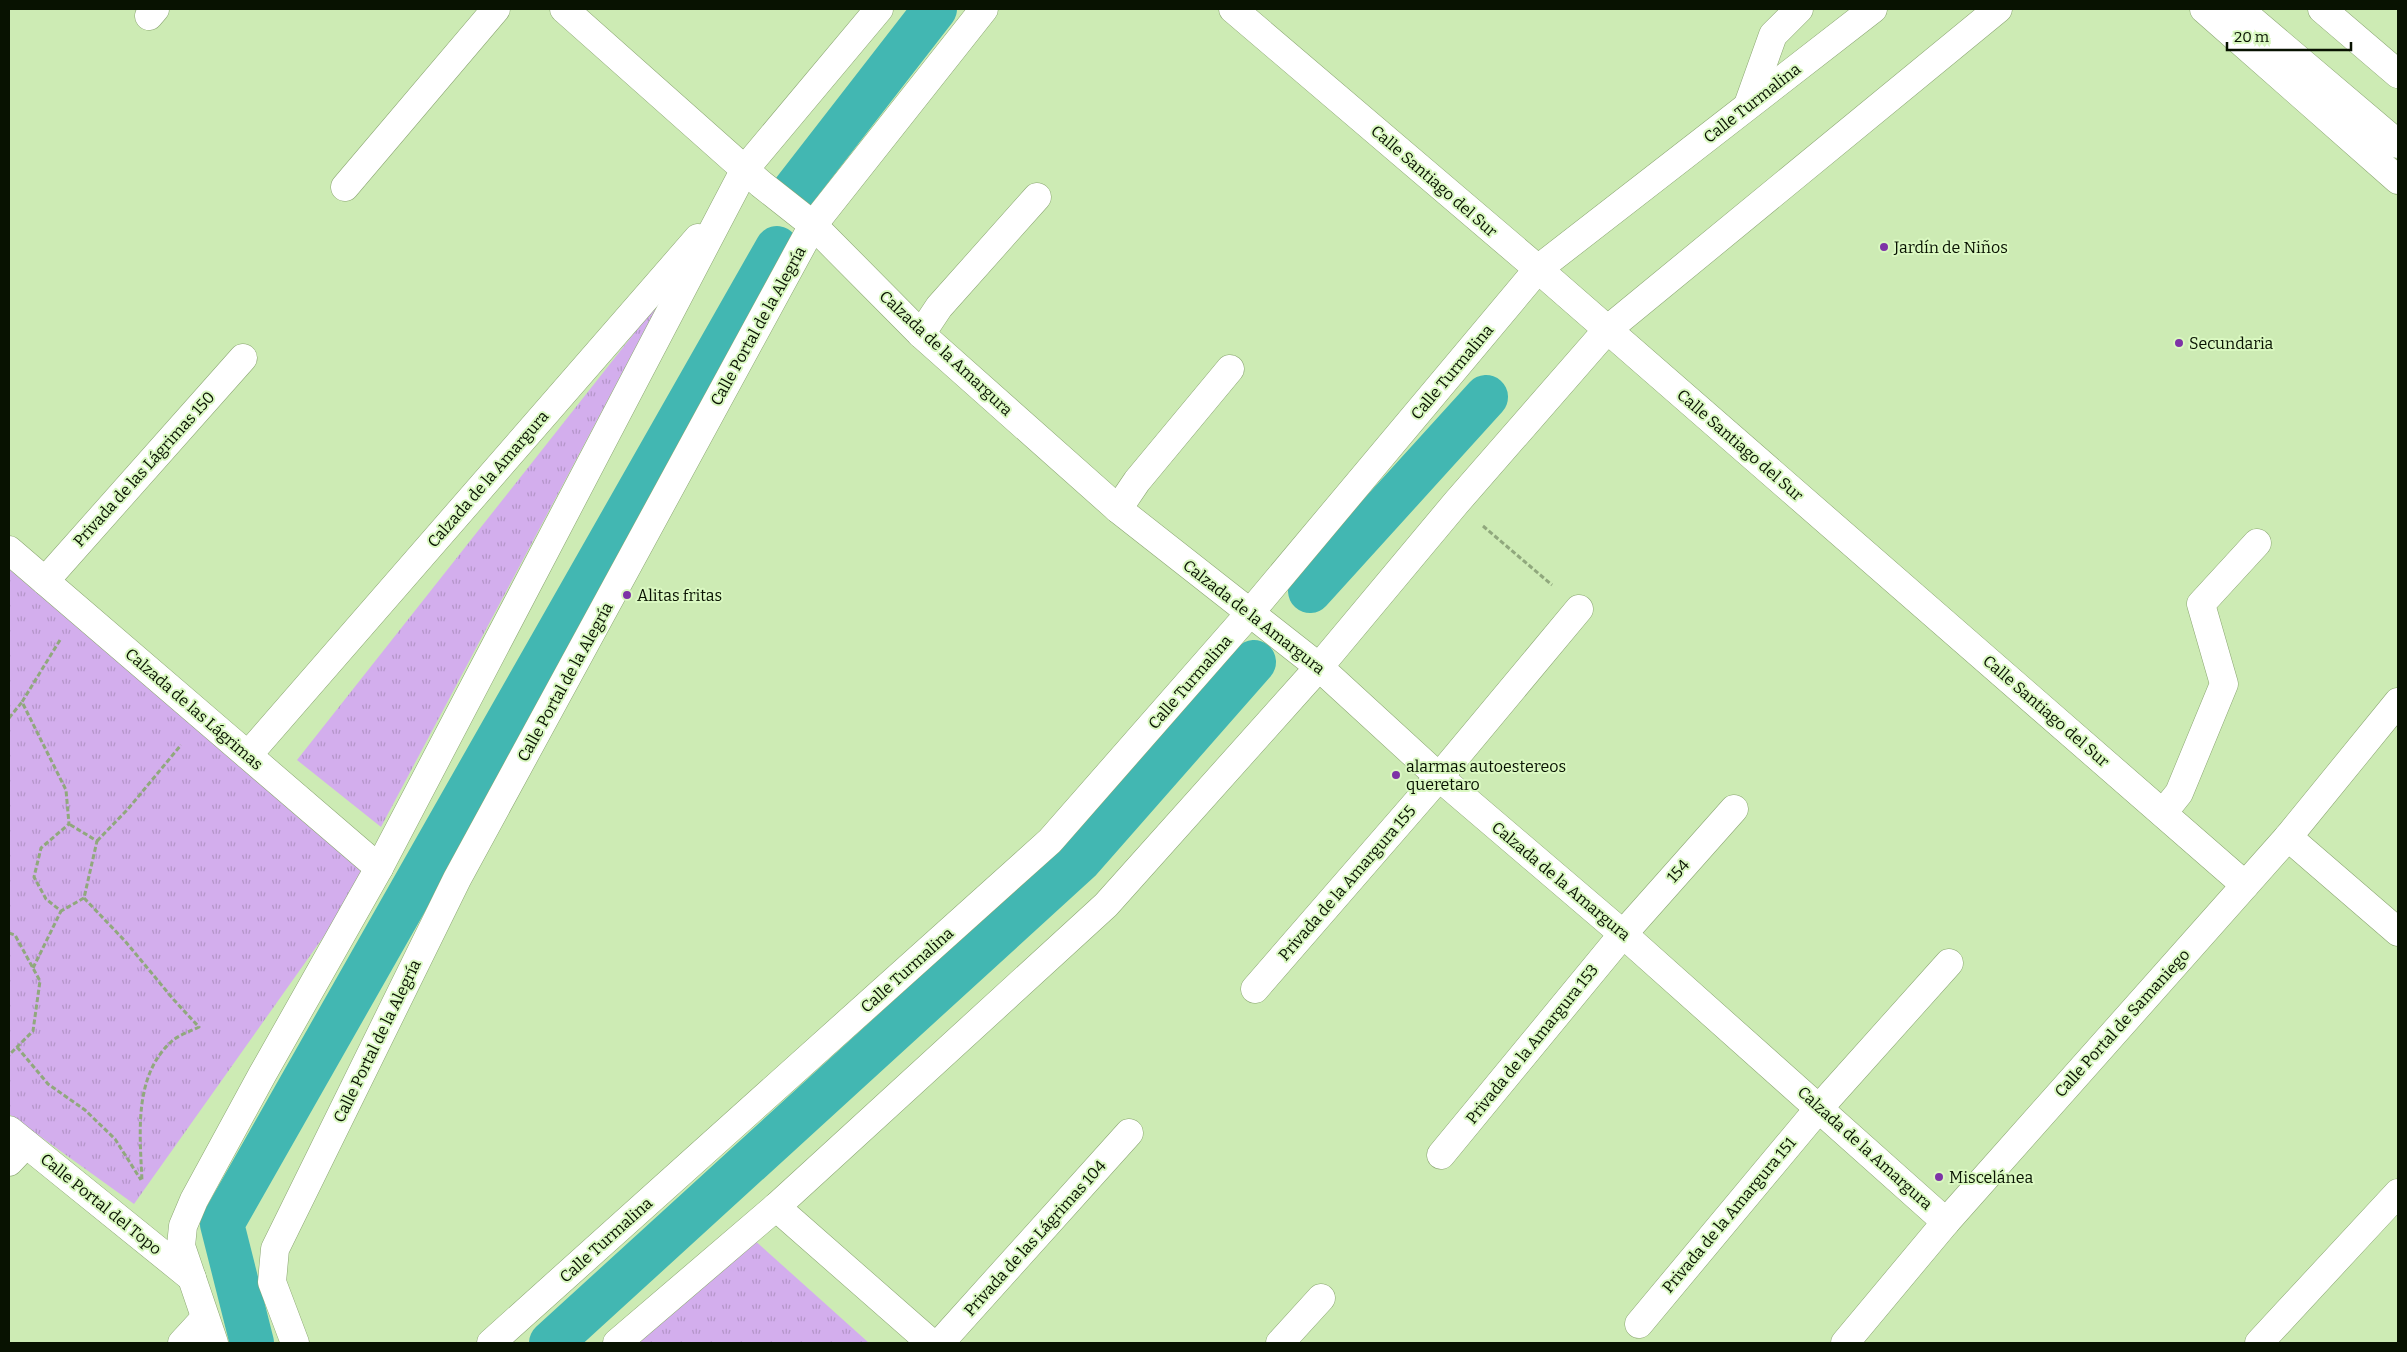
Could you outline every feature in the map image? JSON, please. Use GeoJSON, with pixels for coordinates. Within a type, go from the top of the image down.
{"type":"FeatureCollection","features":[{"type":"Feature","properties":{"kind":"street"},"geometry":{"type":"LineString","coordinates":[[345,187],[496,9]]}},
{"type":"Feature","properties":{"kind":"street","name":"Calzada de la Amargura"},"geometry":{"type":"LineString","coordinates":[[564,9],[745,170],[813,225],[921,334],[1118,509],[1319,668],[1439,777],[1623,934],[1820,1107],[1946,1222]]}},
{"type":"Feature","properties":{"kind":"street"},"geometry":{"type":"LineString","coordinates":[[214,1343],[181,1246],[184,1226],[194,1200],[266,1066],[379,868],[745,170],[879,9]]}},
{"type":"Feature","properties":{"kind":"street","name":"Calle Portal de la Alegría"},"geometry":{"type":"LineString","coordinates":[[295,1343],[272,1282],[275,1249],[457,879],[813,225],[984,9]]}},
{"type":"Feature","properties":{"kind":"street","name":"Calle Santiago del Sur"},"geometry":{"type":"LineString","coordinates":[[1233,9],[1538,269],[2245,885]]}},
{"type":"Feature","properties":{"kind":"street"},"geometry":{"type":"LineString","coordinates":[[1748,105],[1773,35],[1799,9]]}},
{"type":"Feature","properties":{"kind":"street","name":"Calle Turmalina"},"geometry":{"type":"LineString","coordinates":[[491,1343],[1050,842],[1249,614],[1538,269],[1873,9]]}},
{"type":"Feature","properties":{"kind":"street"},"geometry":{"type":"LineString","coordinates":[[617,1343],[776,1207],[1106,905],[1319,668],[1456,503],[1607,330],[1998,9]]}},
{"type":"Feature","properties":{"kind":"street"},"geometry":{"type":"LineString","coordinates":[[2204,9],[2398,180]]}},
{"type":"Feature","properties":{"kind":"street"},"geometry":{"type":"LineString","coordinates":[[2239,9],[2398,144]]}},
{"type":"Feature","properties":{"kind":"street"},"geometry":{"type":"LineString","coordinates":[[2266,9],[2398,121]]}},
{"type":"Feature","properties":{"kind":"street"},"geometry":{"type":"LineString","coordinates":[[2338,14],[2398,74]]}},
{"type":"Feature","properties":{"kind":"street"},"geometry":{"type":"LineString","coordinates":[[921,334],[939,307],[1037,197]]}},
{"type":"Feature","properties":{"kind":"street","name":"Calzada de la Amargura"},"geometry":{"type":"LineString","coordinates":[[248,755],[728,202]]}},
{"type":"Feature","properties":{"kind":"street","name":"Privada de las Lágrimas 150"},"geometry":{"type":"LineString","coordinates":[[45,580],[243,358]]}},
{"type":"Feature","properties":{"kind":"street"},"geometry":{"type":"LineString","coordinates":[[1118,509],[1137,481],[1230,369]]}},
{"type":"Feature","properties":{"kind":"street"},"geometry":{"type":"LineString","coordinates":[[2162,813],[2179,793],[2224,684],[2201,604],[2257,543]]}},
{"type":"Feature","properties":{"kind":"street","name":"Calzada de las Lágrimas"},"geometry":{"type":"LineString","coordinates":[[9,550],[379,868]]}},
{"type":"Feature","properties":{"kind":"street","name":"Privada de la Amargura 155"},"geometry":{"type":"LineString","coordinates":[[1255,989],[1439,777],[1579,609]]}},
{"type":"Feature","properties":{"kind":"street","name":"Calle Portal de Samaniego"},"geometry":{"type":"LineString","coordinates":[[1845,1343],[1946,1222],[2288,837],[2398,702]]}},
{"type":"Feature","properties":{"kind":"street","name":"154"},"geometry":{"type":"LineString","coordinates":[[1623,934],[1734,809]]}},
{"type":"Feature","properties":{"kind":"street"},"geometry":{"type":"LineString","coordinates":[[2288,837],[2398,932]]}},
{"type":"Feature","properties":{"kind":"street","name":"Privada de la Amargura 153"},"geometry":{"type":"LineString","coordinates":[[1441,1155],[1623,934]]}},
{"type":"Feature","properties":{"kind":"street","name":"Privada de la Amargura 151"},"geometry":{"type":"LineString","coordinates":[[1639,1324],[1820,1107],[1949,963]]}},
{"type":"Feature","properties":{"kind":"street","name":"Privada de las Lágrimas 104"},"geometry":{"type":"LineString","coordinates":[[925,1340],[1129,1134]]}},
{"type":"Feature","properties":{"kind":"street","name":"Calle Portal del Topo"},"geometry":{"type":"LineString","coordinates":[[14,1145],[192,1278]]}},
{"type":"Feature","properties":{"kind":"street"},"geometry":{"type":"LineString","coordinates":[[2259,1343],[2398,1193]]}},
{"type":"Feature","properties":{"kind":"street"},"geometry":{"type":"LineString","coordinates":[[776,1207],[925,1340]]}},
{"type":"Feature","properties":{"kind":"street"},"geometry":{"type":"LineString","coordinates":[[1280,1343],[1321,1298]]}},
{"type":"Feature","properties":{"kind":"street"},"geometry":{"type":"LineString","coordinates":[[182,1343],[205,1318]]}},
{"type":"Feature","properties":{"kind":"path"},"geometry":{"type":"LineString","coordinates":[[1456,503],[1579,609]]}},
{"type":"Feature","properties":{"kind":"path"},"geometry":{"type":"LineString","coordinates":[[9,718],[22,702],[78,610]]}},
{"type":"Feature","properties":{"kind":"path"},"geometry":{"type":"LineString","coordinates":[[22,702],[66,790],[69,824]]}},
{"type":"Feature","properties":{"kind":"path"},"geometry":{"type":"LineString","coordinates":[[33,968],[61,910],[84,898],[97,841],[128,809],[204,718]]}},
{"type":"Feature","properties":{"kind":"path"},"geometry":{"type":"LineString","coordinates":[[69,824],[97,841]]}},
{"type":"Feature","properties":{"kind":"path"},"geometry":{"type":"LineString","coordinates":[[61,910],[46,899],[34,877],[41,848],[69,824]]}},
{"type":"Feature","properties":{"kind":"path"},"geometry":{"type":"LineString","coordinates":[[17,1047],[48,1084],[86,1110],[115,1139],[142,1181],[140,1133],[143,1092],[152,1066],[172,1041],[199,1027],[125,941],[84,898]]}},
{"type":"Feature","properties":{"kind":"path"},"geometry":{"type":"LineString","coordinates":[[9,933],[15,935],[40,981],[33,1031],[9,1055]]}},
{"type":"Feature","properties":{"kind":"green space"},"geometry":{"type":"Polygon","coordinates":[[[662,298],[381,827],[297,760],[662,298]]]}},
{"type":"Feature","properties":{"kind":"green space"},"geometry":{"type":"Polygon","coordinates":[[[9,569],[368,874],[134,1204],[9,1114],[9,569]]]}},
{"type":"Feature","properties":{"kind":"green space"},"geometry":{"type":"Polygon","coordinates":[[[752,1238],[869,1343],[638,1343],[752,1238]]]}},
{"type":"Feature","properties":{"kind":"waterway"},"geometry":{"type":"LineString","coordinates":[[793,192],[935,9]]}},
{"type":"Feature","properties":{"kind":"waterway"},"geometry":{"type":"LineString","coordinates":[[252,1343],[222,1224],[777,248]]}},
{"type":"Feature","properties":{"kind":"waterway"},"geometry":{"type":"LineString","coordinates":[[1310,591],[1486,397]]}},
{"type":"Feature","properties":{"kind":"waterway"},"geometry":{"type":"LineString","coordinates":[[551,1343],[1080,860],[1254,662]]}},
{"type":"Feature","properties":{"kind":"place","name":"Jardín de Niños"},"geometry":{"type":"Point","coordinates":[1884,247]}},
{"type":"Feature","properties":{"kind":"place","name":"Secundaria"},"geometry":{"type":"Point","coordinates":[2179,343]}},
{"type":"Feature","properties":{"kind":"place","name":"Alitas fritas"},"geometry":{"type":"Point","coordinates":[627,595]}},
{"type":"Feature","properties":{"kind":"place","name":"alarmas autoestereos queretaro"},"geometry":{"type":"Point","coordinates":[1396,775]}},
{"type":"Feature","properties":{"kind":"place","name":"Miscelánea"},"geometry":{"type":"Point","coordinates":[1939,1177]}}]}
